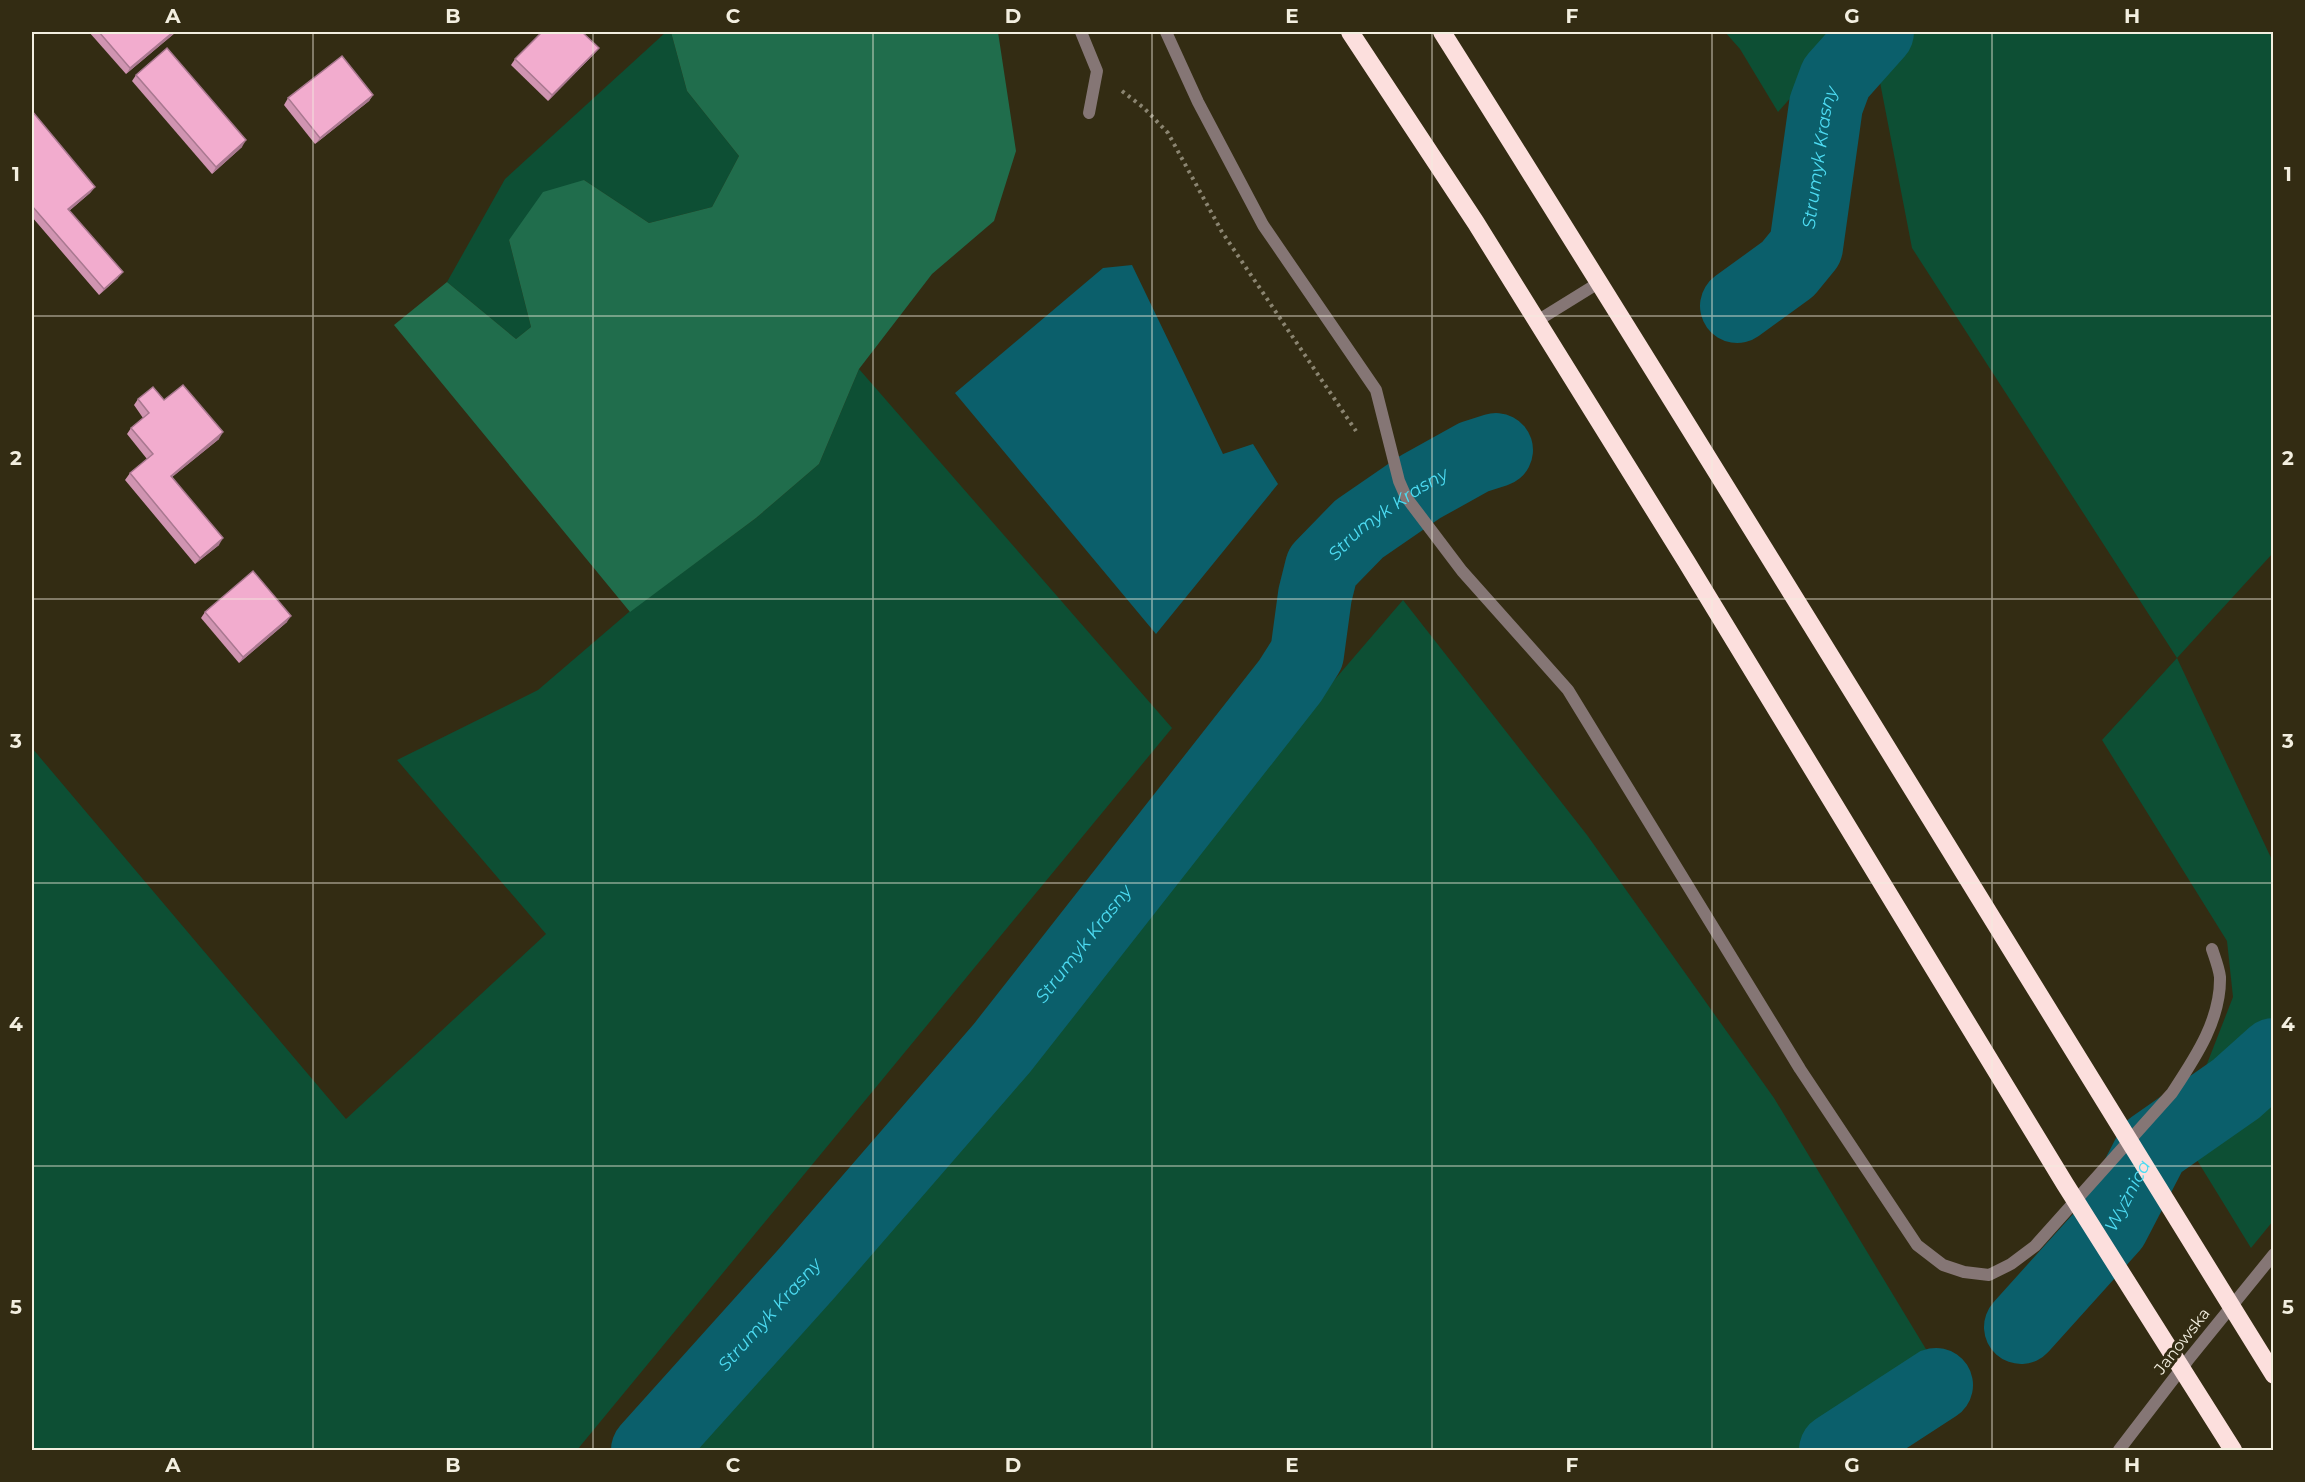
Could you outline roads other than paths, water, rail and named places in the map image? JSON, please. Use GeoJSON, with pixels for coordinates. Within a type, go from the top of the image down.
{"type":"FeatureCollection","features":[{"type":"Feature","properties":{"kind":"highway"},"geometry":{"type":"LineString","coordinates":[[1350,32],[1476,223],[1693,571],[2065,1184],[2233,1450]]}},
{"type":"Feature","properties":{"kind":"highway"},"geometry":{"type":"LineString","coordinates":[[1442,32],[1600,282],[2115,1122],[2269,1368]]}},
{"type":"Feature","properties":{"kind":"street"},"geometry":{"type":"LineString","coordinates":[[1081,32],[1097,72],[1089,113]]}},
{"type":"Feature","properties":{"kind":"street"},"geometry":{"type":"LineString","coordinates":[[1166,32],[1198,102],[1263,225],[1376,390],[1399,481],[1406,497],[1462,571],[1568,690],[1800,1069],[1917,1245],[1943,1265],[1964,1272],[1989,1275],[2011,1264],[2035,1246],[2172,1093],[2206,1038],[2217,1006],[2220,975],[2212,949]]}},
{"type":"Feature","properties":{"kind":"street"},"geometry":{"type":"LineString","coordinates":[[1537,321],[1600,282]]}},
{"type":"Feature","properties":{"kind":"street","name":"Janowska"},"geometry":{"type":"LineString","coordinates":[[2119,1450],[2274,1254]]}},
{"type":"Feature","properties":{"kind":"water"},"geometry":{"type":"Polygon","coordinates":[[[1132,265],[1223,454],[1253,444],[1278,484],[1156,634],[955,393],[1103,268],[1132,265]]]}},
{"type":"Feature","properties":{"kind":"waterway","name":"Strumyk Krasny"},"geometry":{"type":"LineString","coordinates":[[1737,306],[1788,269],[1806,247],[1826,105],[1836,78],[1877,32]]}},
{"type":"Feature","properties":{"kind":"waterway","name":"Strumyk Krasny"},"geometry":{"type":"LineString","coordinates":[[648,1450],[807,1273],[1002,1048],[1290,681],[1307,654],[1315,595],[1322,567],[1359,529],[1420,487],[1474,457],[1496,450]]}},
{"type":"Feature","properties":{"kind":"waterway","name":"Wyżnica"},"geometry":{"type":"LineString","coordinates":[[2021,1327],[2112,1226],[2153,1147],[2236,1089],[2274,1055]]}},
{"type":"Feature","properties":{"kind":"waterway","name":"Wyżnica"},"geometry":{"type":"LineString","coordinates":[[1836,1450],[1936,1385]]}}]}
